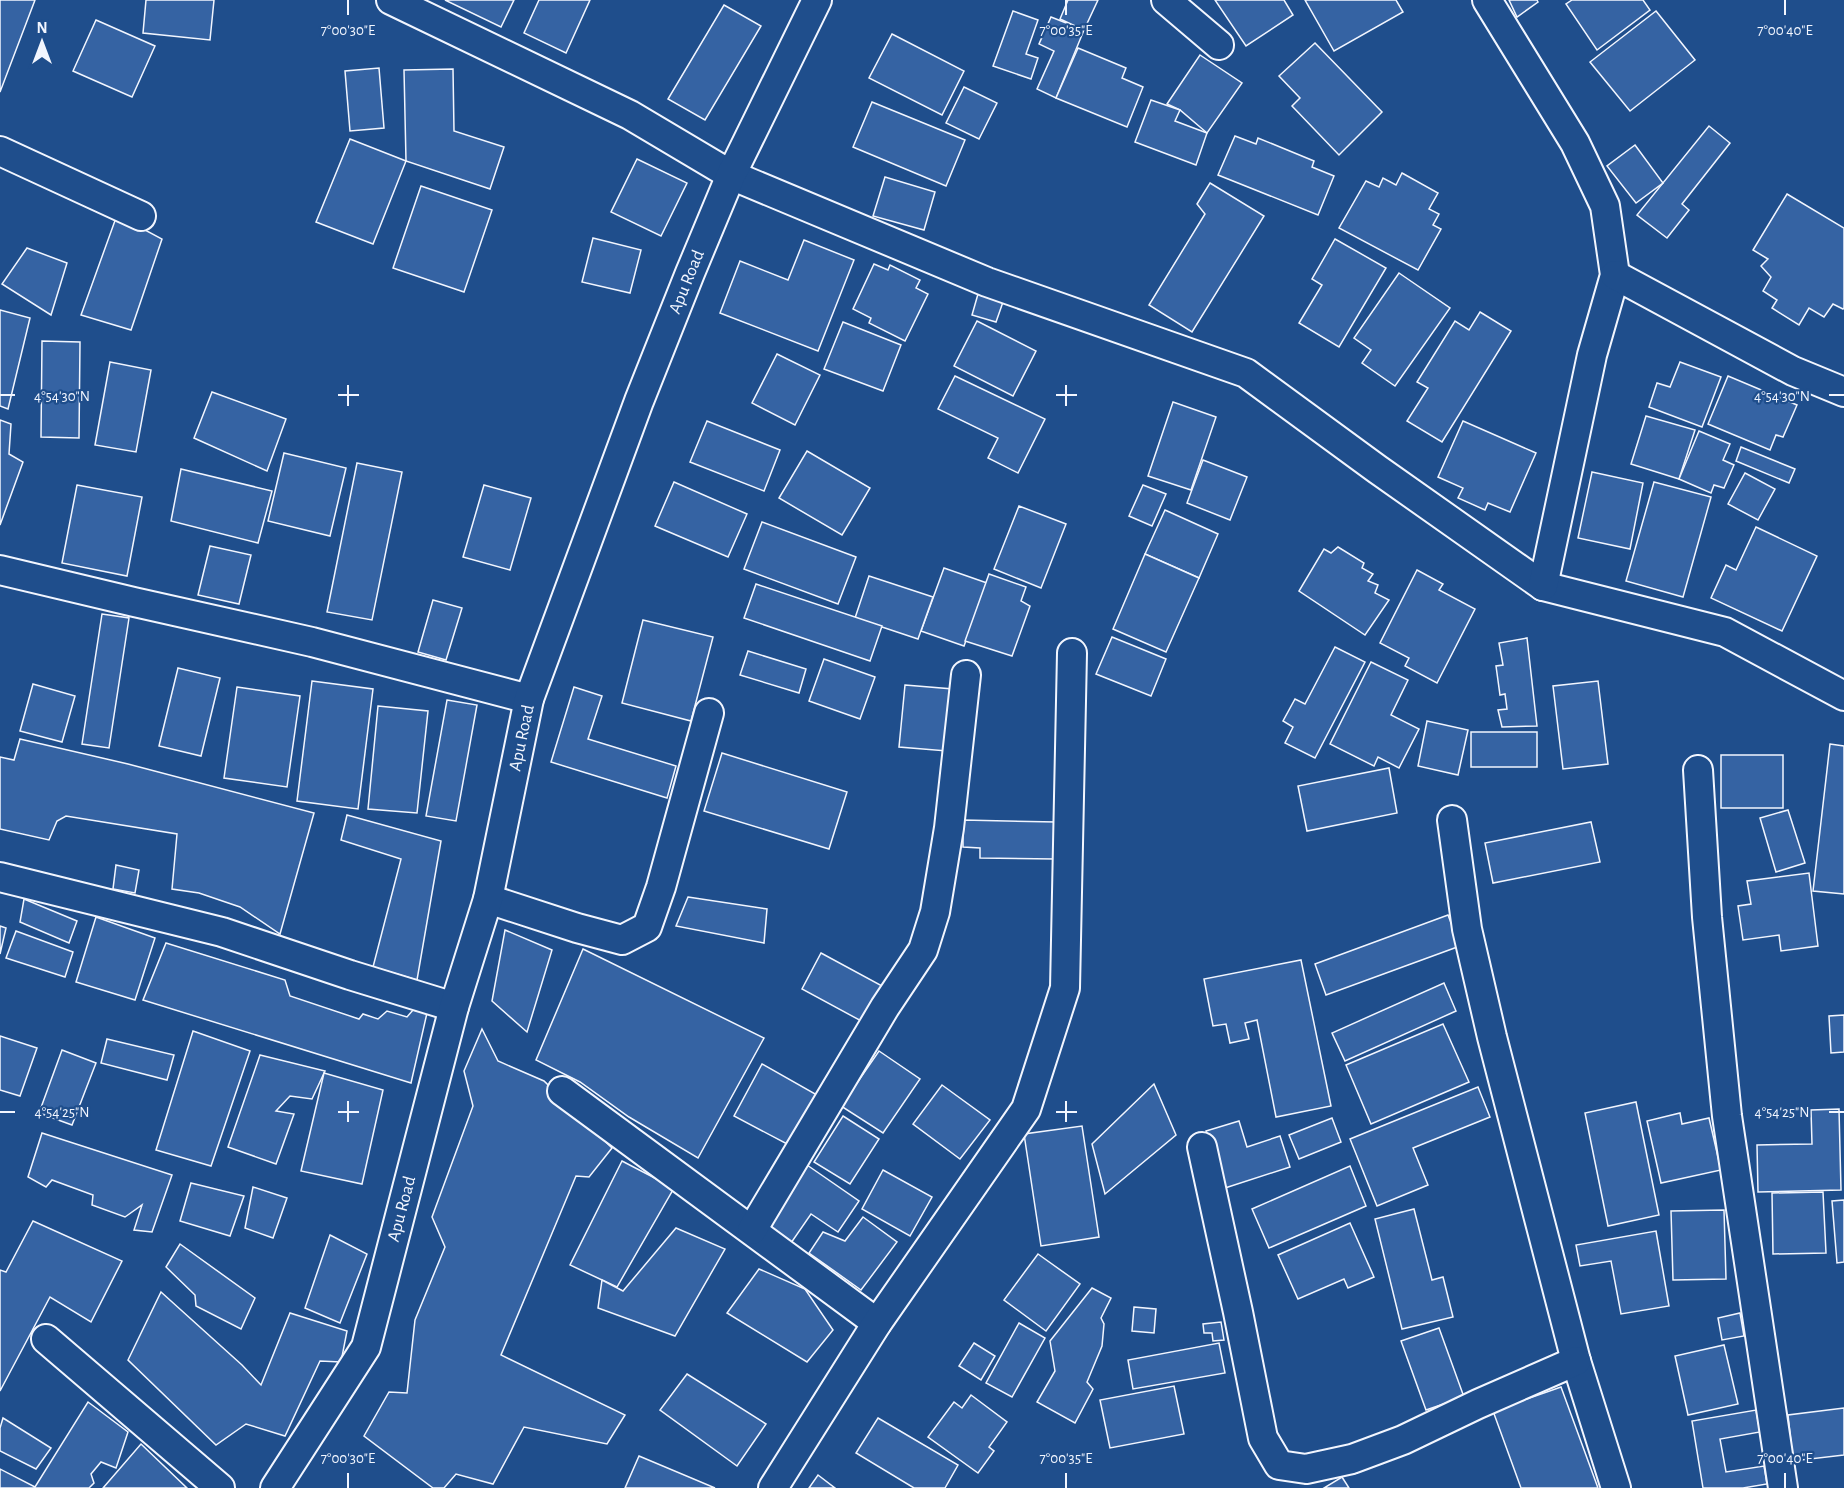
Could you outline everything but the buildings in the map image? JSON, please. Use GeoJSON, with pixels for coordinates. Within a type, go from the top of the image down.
{"type":"FeatureCollection","features":[{"type":"Feature","properties":{"kind":"street"},"geometry":{"type":"LineString","coordinates":[[391,0],[630,115],[731,175],[987,282],[1246,373],[1543,586],[1725,632],[1844,696]]}},
{"type":"Feature","properties":{"kind":"street","name":"Apu Road"},"geometry":{"type":"LineString","coordinates":[[275,1488],[366,1347],[454,1007],[488,899],[530,699],[639,401],[731,175],[817,0]]}},
{"type":"Feature","properties":{"kind":"street"},"geometry":{"type":"LineString","coordinates":[[1166,0],[1219,45]]}},
{"type":"Feature","properties":{"kind":"street"},"geometry":{"type":"LineString","coordinates":[[1487,0],[1575,143],[1605,206],[1614,275],[1592,355],[1543,586]]}},
{"type":"Feature","properties":{"kind":"street"},"geometry":{"type":"LineString","coordinates":[[0,151],[141,216]]}},
{"type":"Feature","properties":{"kind":"street"},"geometry":{"type":"LineString","coordinates":[[1614,275],[1793,371],[1844,392]]}},
{"type":"Feature","properties":{"kind":"street"},"geometry":{"type":"LineString","coordinates":[[0,570],[312,642],[530,699]]}},
{"type":"Feature","properties":{"kind":"street"},"geometry":{"type":"LineString","coordinates":[[773,1488],[877,1323],[1026,1109],[1065,988],[1072,653]]}},
{"type":"Feature","properties":{"kind":"street"},"geometry":{"type":"LineString","coordinates":[[752,1230],[885,1007],[923,950],[935,912],[950,828],[966,675]]}},
{"type":"Feature","properties":{"kind":"street"},"geometry":{"type":"LineString","coordinates":[[488,899],[622,940],[647,927],[661,887],[710,713]]}},
{"type":"Feature","properties":{"kind":"street"},"geometry":{"type":"LineString","coordinates":[[1698,770],[1707,917],[1727,1116],[1783,1488]]}},
{"type":"Feature","properties":{"kind":"street"},"geometry":{"type":"LineString","coordinates":[[1452,820],[1467,929],[1498,1060],[1576,1361],[1616,1488]]}},
{"type":"Feature","properties":{"kind":"street"},"geometry":{"type":"LineString","coordinates":[[0,877],[222,932],[454,1007]]}},
{"type":"Feature","properties":{"kind":"street"},"geometry":{"type":"LineString","coordinates":[[562,1091],[877,1323]]}},
{"type":"Feature","properties":{"kind":"street"},"geometry":{"type":"LineString","coordinates":[[1202,1147],[1263,1438],[1279,1465],[1306,1469],[1352,1459],[1403,1440],[1576,1361]]}},
{"type":"Feature","properties":{"kind":"street"},"geometry":{"type":"LineString","coordinates":[[46,1339],[220,1488]]}}]}
